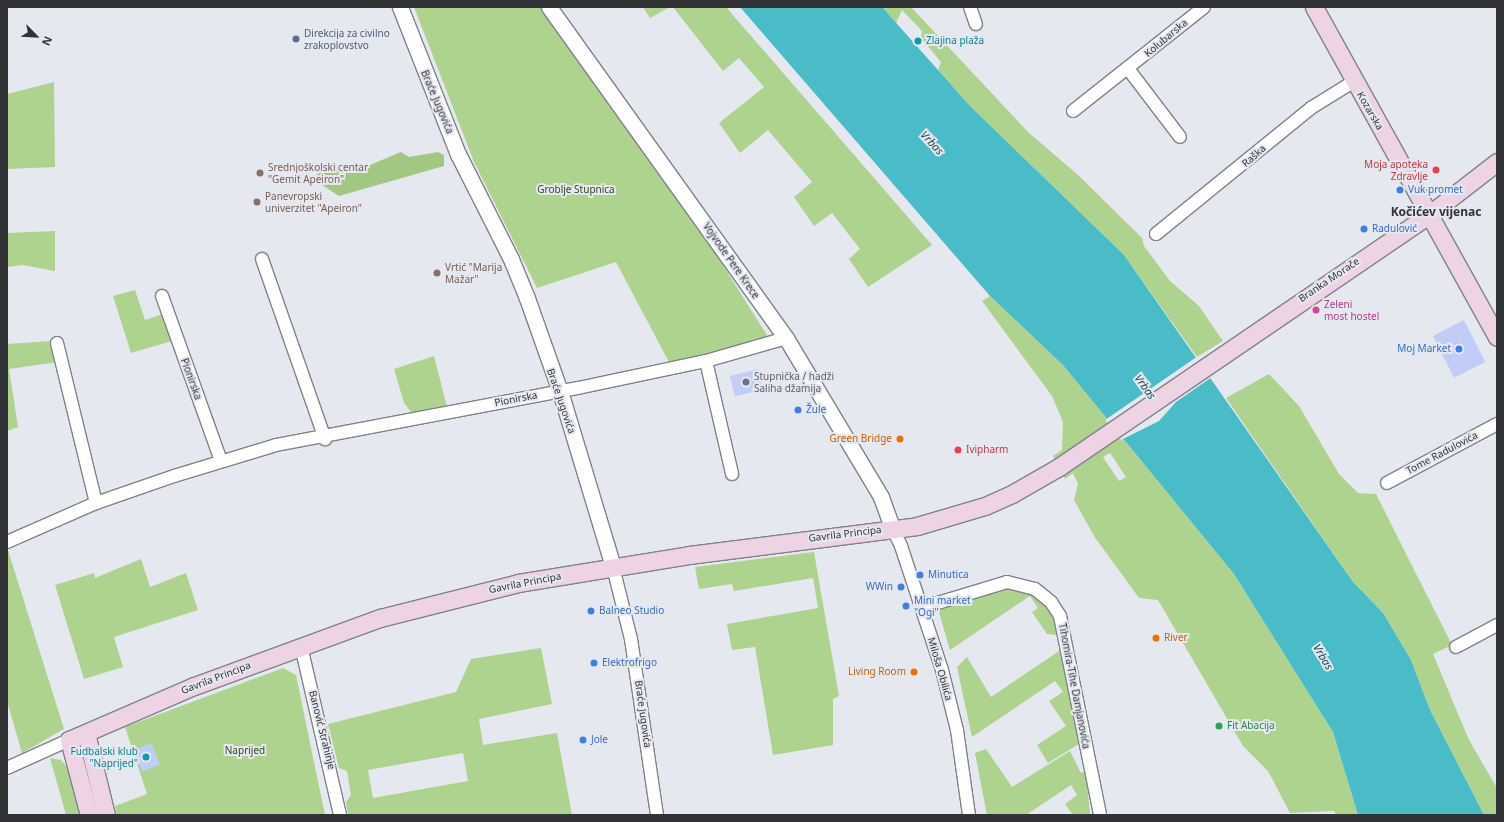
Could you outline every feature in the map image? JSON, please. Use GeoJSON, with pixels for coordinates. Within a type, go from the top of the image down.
{"type":"FeatureCollection","features":[{"type":"Feature","properties":{"kind":"main road","name":"Kozarska"},"geometry":{"type":"LineString","coordinates":[[1318,8],[1353,82],[1431,213],[1497,337]]}},
{"type":"Feature","properties":{"kind":"main road","name":"Branka Morače"},"geometry":{"type":"LineString","coordinates":[[1059,467],[1228,349],[1431,213],[1497,162]]}},
{"type":"Feature","properties":{"kind":"main road","name":"Gavrila Principa"},"geometry":{"type":"LineString","coordinates":[[68,740],[194,686],[301,646],[380,618],[474,592],[614,567],[892,528],[917,526],[985,506],[1012,494],[1059,467]]}},
{"type":"Feature","properties":{"kind":"main road"},"geometry":{"type":"LineString","coordinates":[[86,733],[106,815]]}},
{"type":"Feature","properties":{"kind":"main road"},"geometry":{"type":"LineString","coordinates":[[68,740],[89,815]]}},
{"type":"Feature","properties":{"kind":"street","name":"Braće Jugovića"},"geometry":{"type":"LineString","coordinates":[[400,7],[458,154],[511,259],[560,391],[614,567],[631,639],[657,815]]}},
{"type":"Feature","properties":{"kind":"street","name":"Vojvode Pere Krece"},"geometry":{"type":"LineString","coordinates":[[549,7],[786,338],[882,497],[892,528]]}},
{"type":"Feature","properties":{"kind":"street"},"geometry":{"type":"LineString","coordinates":[[970,7],[976,24]]}},
{"type":"Feature","properties":{"kind":"street","name":"Kolubarska"},"geometry":{"type":"LineString","coordinates":[[1073,111],[1129,70],[1204,7]]}},
{"type":"Feature","properties":{"kind":"street"},"geometry":{"type":"LineString","coordinates":[[1129,70],[1180,138]]}},
{"type":"Feature","properties":{"kind":"street","name":"Raška"},"geometry":{"type":"LineString","coordinates":[[1156,234],[1310,108],[1353,82]]}},
{"type":"Feature","properties":{"kind":"street"},"geometry":{"type":"LineString","coordinates":[[262,259],[325,438]]}},
{"type":"Feature","properties":{"kind":"street","name":"Pionirska"},"geometry":{"type":"LineString","coordinates":[[162,296],[221,461]]}},
{"type":"Feature","properties":{"kind":"street","name":"Pionirska"},"geometry":{"type":"LineString","coordinates":[[7,542],[96,503],[221,461],[276,445],[325,438],[706,361],[786,338]]}},
{"type":"Feature","properties":{"kind":"street"},"geometry":{"type":"LineString","coordinates":[[57,343],[96,503]]}},
{"type":"Feature","properties":{"kind":"street"},"geometry":{"type":"LineString","coordinates":[[706,361],[732,474]]}},
{"type":"Feature","properties":{"kind":"street","name":"Tome Radulovića"},"geometry":{"type":"LineString","coordinates":[[1387,483],[1497,424]]}},
{"type":"Feature","properties":{"kind":"street","name":"Miloša Obilića"},"geometry":{"type":"LineString","coordinates":[[892,528],[942,670],[957,730],[969,815]]}},
{"type":"Feature","properties":{"kind":"street","name":"Tihomira-Tihe Damjanovića"},"geometry":{"type":"LineString","coordinates":[[921,608],[1007,582],[1035,589],[1051,602],[1060,616],[1100,815]]}},
{"type":"Feature","properties":{"kind":"street"},"geometry":{"type":"LineString","coordinates":[[1456,647],[1497,625]]}},
{"type":"Feature","properties":{"kind":"street","name":"Banović Strahinje"},"geometry":{"type":"LineString","coordinates":[[301,646],[340,815]]}},
{"type":"Feature","properties":{"kind":"street","name":"Gavrila Principa"},"geometry":{"type":"LineString","coordinates":[[7,768],[68,740]]}},
{"type":"Feature","properties":{"kind":"green space","name":"Groblje Stupnica"},"geometry":{"type":"Polygon","coordinates":[[[414,7],[541,7],[707,240],[770,340],[670,364],[616,262],[537,288],[474,162],[414,7]]]}},
{"type":"Feature","properties":{"kind":"green space"},"geometry":{"type":"Polygon","coordinates":[[[643,7],[670,7],[650,18],[643,7]]]}},
{"type":"Feature","properties":{"kind":"green space"},"geometry":{"type":"Polygon","coordinates":[[[673,7],[726,7],[932,245],[868,287],[849,259],[860,249],[832,213],[814,226],[794,197],[812,182],[768,130],[740,153],[719,123],[764,87],[739,58],[723,71],[673,7]]]}},
{"type":"Feature","properties":{"kind":"green space"},"geometry":{"type":"Polygon","coordinates":[[[882,7],[911,7],[1028,132],[1078,175],[1142,238],[1144,246],[1170,281],[1199,306],[1223,341],[1197,357],[1124,255],[970,106],[938,70],[941,62],[921,38],[922,31],[902,10],[896,23],[882,7]]]}},
{"type":"Feature","properties":{"kind":"green space"},"geometry":{"type":"Polygon","coordinates":[[[54,82],[55,167],[7,169],[7,94],[54,82]]]}},
{"type":"Feature","properties":{"kind":"green space"},"geometry":{"type":"Polygon","coordinates":[[[401,152],[409,157],[438,152],[444,155],[444,166],[339,196],[316,181],[317,174],[342,166],[363,168],[401,152]]]}},
{"type":"Feature","properties":{"kind":"green space"},"geometry":{"type":"Polygon","coordinates":[[[55,231],[55,271],[23,265],[7,267],[7,233],[55,231]]]}},
{"type":"Feature","properties":{"kind":"green space"},"geometry":{"type":"Polygon","coordinates":[[[135,290],[145,320],[163,314],[172,341],[131,353],[113,296],[135,290]]]}},
{"type":"Feature","properties":{"kind":"green space"},"geometry":{"type":"Polygon","coordinates":[[[990,296],[1063,365],[1234,574],[1333,732],[1358,815],[1336,815],[1334,811],[1290,813],[1268,771],[1243,746],[1158,600],[1139,598],[1094,536],[1074,500],[1078,484],[1073,473],[1065,479],[1053,456],[1062,450],[1063,422],[1052,396],[982,301],[990,296]],[[1110,453],[1103,457],[1119,481],[1126,477],[1110,453]]]}},
{"type":"Feature","properties":{"kind":"green space"},"geometry":{"type":"Polygon","coordinates":[[[51,341],[58,362],[9,369],[18,427],[7,431],[7,344],[51,341]]]}},
{"type":"Feature","properties":{"kind":"green space"},"geometry":{"type":"Polygon","coordinates":[[[434,356],[448,411],[411,412],[404,403],[394,369],[434,356]]]}},
{"type":"Feature","properties":{"kind":"green space"},"geometry":{"type":"Polygon","coordinates":[[[1269,374],[1299,406],[1339,474],[1358,493],[1376,494],[1452,645],[1433,654],[1469,740],[1497,788],[1497,815],[1484,815],[1430,710],[1411,660],[1383,613],[1353,582],[1226,398],[1269,374]]]}},
{"type":"Feature","properties":{"kind":"green space"},"geometry":{"type":"Polygon","coordinates":[[[7,547],[64,729],[22,753],[7,701],[7,547]]]}},
{"type":"Feature","properties":{"kind":"green space"},"geometry":{"type":"Polygon","coordinates":[[[814,552],[839,696],[833,699],[833,745],[773,755],[755,647],[732,650],[727,624],[818,608],[813,578],[734,591],[732,584],[699,589],[695,567],[814,552]]]}},
{"type":"Feature","properties":{"kind":"green space"},"geometry":{"type":"Polygon","coordinates":[[[141,559],[150,587],[186,573],[198,610],[114,637],[123,667],[84,679],[55,585],[94,573],[95,578],[141,559]]]}},
{"type":"Feature","properties":{"kind":"green space"},"geometry":{"type":"Polygon","coordinates":[[[1011,588],[1031,592],[1050,610],[1057,628],[1057,635],[1047,634],[1032,612],[1038,608],[1030,596],[950,650],[938,609],[997,589],[1011,588]]]}},
{"type":"Feature","properties":{"kind":"green space"},"geometry":{"type":"Polygon","coordinates":[[[541,648],[552,704],[479,719],[483,745],[557,733],[572,815],[348,815],[346,802],[351,795],[347,771],[339,768],[328,724],[456,692],[471,659],[541,648]],[[463,753],[368,770],[373,798],[468,781],[463,753]]]}},
{"type":"Feature","properties":{"kind":"green space"},"geometry":{"type":"Polygon","coordinates":[[[1062,649],[1069,693],[1082,742],[1048,763],[1037,745],[1066,726],[1049,701],[1063,692],[1055,681],[972,737],[957,667],[967,657],[991,697],[1062,649]]]}},
{"type":"Feature","properties":{"kind":"green space","name":"Naprijed"},"geometry":{"type":"Polygon","coordinates":[[[283,668],[296,675],[325,815],[117,815],[115,806],[147,794],[125,727],[283,668]]]}},
{"type":"Feature","properties":{"kind":"green space"},"geometry":{"type":"Polygon","coordinates":[[[986,749],[1012,787],[1070,751],[1081,773],[1086,771],[1090,815],[1073,815],[1065,804],[1077,795],[1071,785],[1026,815],[987,815],[975,753],[986,749]]]}},
{"type":"Feature","properties":{"kind":"green space"},"geometry":{"type":"Polygon","coordinates":[[[50,758],[61,760],[68,768],[82,815],[66,815],[50,758]]]}},
{"type":"Feature","properties":{"kind":"water","name":"Vrbas"},"geometry":{"type":"Polygon","coordinates":[[[740,7],[882,7],[970,106],[1124,255],[1353,582],[1383,613],[1411,660],[1430,710],[1484,815],[1358,815],[1333,732],[1234,574],[1063,365],[990,296],[740,7]]]}},
{"type":"Feature","properties":{"kind":"pier"},"geometry":{"type":"Polygon","coordinates":[[[1198,356],[1212,377],[1176,402],[1159,421],[1121,440],[1105,420],[1198,356]]]}},
{"type":"Feature","properties":{"kind":"building","name":"Moj Market"},"geometry":{"type":"Polygon","coordinates":[[[1464,320],[1485,362],[1454,378],[1433,336],[1464,320]]]}},
{"type":"Feature","properties":{"kind":"building","name":"Stupnička / hadži Saliha džamija"},"geometry":{"type":"Polygon","coordinates":[[[758,369],[763,389],[735,396],[730,376],[758,369]]]}},
{"type":"Feature","properties":{"kind":"building","name":"Fudbalski klub \"Naprijed\""},"geometry":{"type":"Polygon","coordinates":[[[151,743],[160,764],[142,772],[134,750],[151,743]]]}},
{"type":"Feature","properties":{"kind":"place","name":"Direkcija za civilno zrakoplovstvo"},"geometry":{"type":"Point","coordinates":[296,39]}},
{"type":"Feature","properties":{"kind":"place","name":"Zlajina plaža"},"geometry":{"type":"Point","coordinates":[918,41]}},
{"type":"Feature","properties":{"kind":"place","name":"Moja apoteka Zdravlje"},"geometry":{"type":"Point","coordinates":[1436,170]}},
{"type":"Feature","properties":{"kind":"place","name":"Srednjoškolski centar \"Gemit Apeiron\""},"geometry":{"type":"Point","coordinates":[260,173]}},
{"type":"Feature","properties":{"kind":"place","name":"Vuk promet"},"geometry":{"type":"Point","coordinates":[1400,190]}},
{"type":"Feature","properties":{"kind":"place","name":"Panevropski univerzitet \"Apeiron\""},"geometry":{"type":"Point","coordinates":[257,202]}},
{"type":"Feature","properties":{"kind":"place","name":"Radulović"},"geometry":{"type":"Point","coordinates":[1364,229]}},
{"type":"Feature","properties":{"kind":"place","name":"Vrtić \"Marija Mažar\""},"geometry":{"type":"Point","coordinates":[437,273]}},
{"type":"Feature","properties":{"kind":"place","name":"Zeleni most hostel"},"geometry":{"type":"Point","coordinates":[1316,310]}},
{"type":"Feature","properties":{"kind":"place","name":"Moj Market"},"geometry":{"type":"Point","coordinates":[1459,349]}},
{"type":"Feature","properties":{"kind":"place","name":"Stupnička / hadži Saliha džamija"},"geometry":{"type":"Point","coordinates":[746,382]}},
{"type":"Feature","properties":{"kind":"place","name":"Žule"},"geometry":{"type":"Point","coordinates":[798,410]}},
{"type":"Feature","properties":{"kind":"place","name":"Green Bridge"},"geometry":{"type":"Point","coordinates":[900,439]}},
{"type":"Feature","properties":{"kind":"place","name":"Ivipharm"},"geometry":{"type":"Point","coordinates":[958,450]}},
{"type":"Feature","properties":{"kind":"place","name":"Minutica"},"geometry":{"type":"Point","coordinates":[920,575]}},
{"type":"Feature","properties":{"kind":"place","name":"WWin"},"geometry":{"type":"Point","coordinates":[901,587]}},
{"type":"Feature","properties":{"kind":"place","name":"Mini market \"Ogi\""},"geometry":{"type":"Point","coordinates":[906,606]}},
{"type":"Feature","properties":{"kind":"place","name":"Balneo Studio"},"geometry":{"type":"Point","coordinates":[591,611]}},
{"type":"Feature","properties":{"kind":"place","name":"River"},"geometry":{"type":"Point","coordinates":[1156,638]}},
{"type":"Feature","properties":{"kind":"place","name":"Elektrofrigo"},"geometry":{"type":"Point","coordinates":[594,663]}},
{"type":"Feature","properties":{"kind":"place","name":"Living Room"},"geometry":{"type":"Point","coordinates":[914,672]}},
{"type":"Feature","properties":{"kind":"place","name":"Fit Abacija"},"geometry":{"type":"Point","coordinates":[1219,726]}},
{"type":"Feature","properties":{"kind":"place","name":"Jole"},"geometry":{"type":"Point","coordinates":[583,740]}},
{"type":"Feature","properties":{"kind":"place","name":"Fudbalski klub \"Naprijed\""},"geometry":{"type":"Point","coordinates":[146,757]}},
{"type":"Feature","properties":{"kind":"district","name":"Kočićev vijenac"},"geometry":{"type":"Point","coordinates":[1436,212]}}]}
